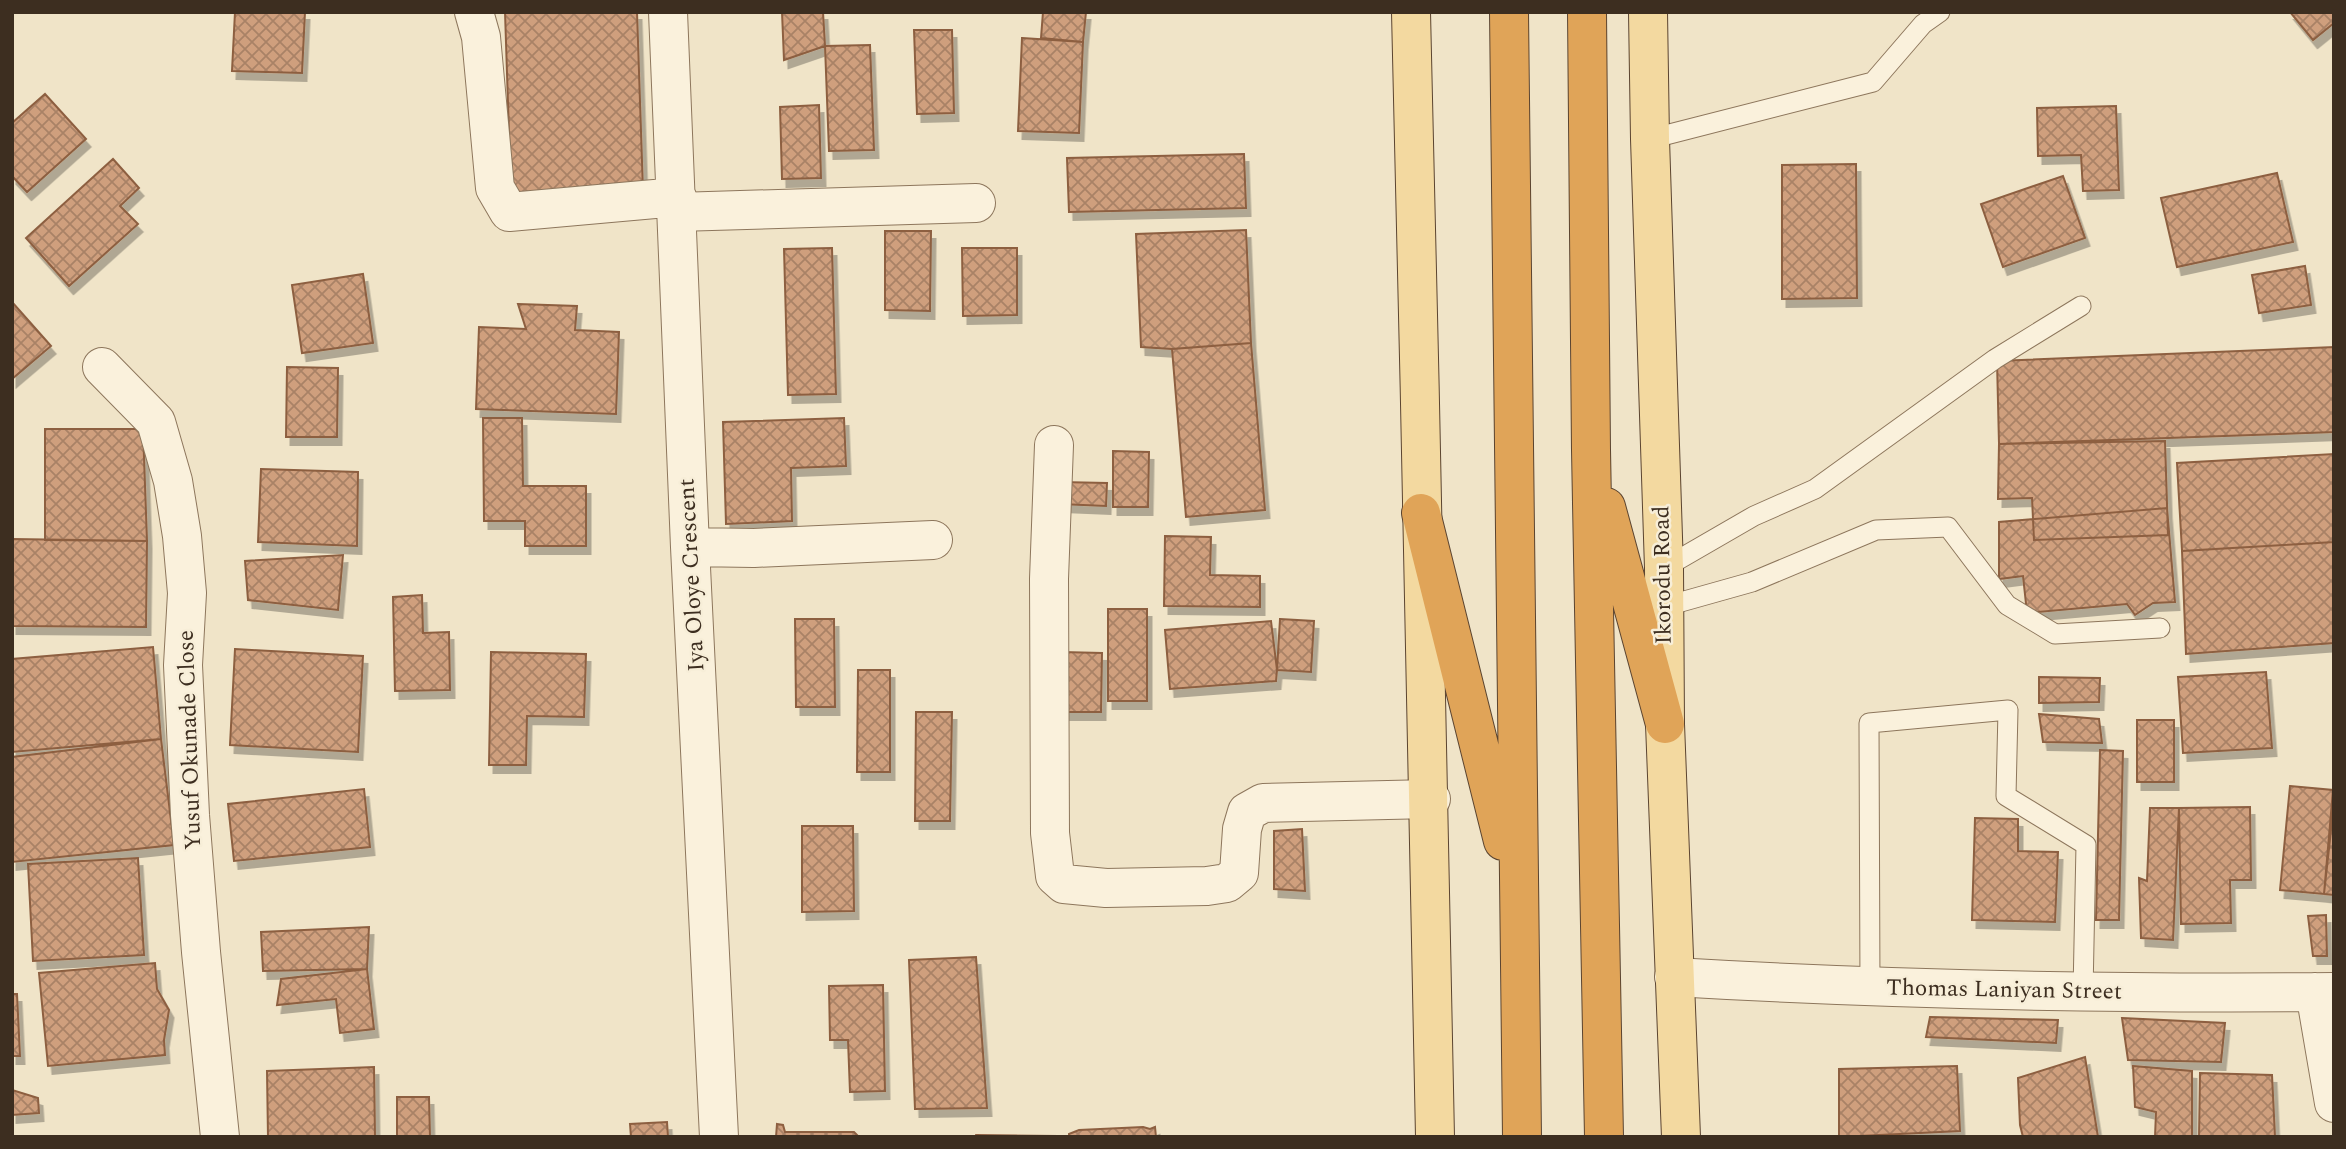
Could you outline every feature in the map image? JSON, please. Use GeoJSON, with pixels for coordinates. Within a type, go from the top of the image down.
{"type":"FeatureCollection","features":[{"type":"Feature","properties":{"kind":"highway"},"geometry":{"type":"LineString","coordinates":[[1509,12],[1522,1137]]}},
{"type":"Feature","properties":{"kind":"highway"},"geometry":{"type":"LineString","coordinates":[[1587,12],[1591,450],[1604,1137]]}},
{"type":"Feature","properties":{"kind":"highway"},"geometry":{"type":"LineString","coordinates":[[1591,450],[1665,724]]}},
{"type":"Feature","properties":{"kind":"highway"},"geometry":{"type":"LineString","coordinates":[[1421,513],[1518,901]]}},
{"type":"Feature","properties":{"kind":"main road"},"geometry":{"type":"LineString","coordinates":[[1411,12],[1421,513],[1431,799],[1435,1137]]}},
{"type":"Feature","properties":{"kind":"main road","name":"Ikorodu Road"},"geometry":{"type":"LineString","coordinates":[[1648,12],[1664,568],[1665,724],[1681,1137]]}},
{"type":"Feature","properties":{"kind":"street"},"geometry":{"type":"LineString","coordinates":[[474,12],[481,37],[495,188],[509,212],[677,204],[976,203]]}},
{"type":"Feature","properties":{"kind":"street","name":"Iya Oloye Crescent"},"geometry":{"type":"LineString","coordinates":[[668,12],[690,547],[719,1137]]}},
{"type":"Feature","properties":{"kind":"street","name":"Yusuf Okunade Close"},"geometry":{"type":"LineString","coordinates":[[102,367],[156,422],[173,481],[182,536],[187,593],[183,665],[190,815],[220,1137]]}},
{"type":"Feature","properties":{"kind":"street"},"geometry":{"type":"LineString","coordinates":[[1054,445],[1049,579],[1050,833],[1055,876],[1064,884],[1106,888],[1208,886],[1227,883],[1239,873],[1242,829],[1247,812],[1264,803],[1431,799]]}},
{"type":"Feature","properties":{"kind":"street"},"geometry":{"type":"LineString","coordinates":[[690,547],[754,548],[933,540]]}},
{"type":"Feature","properties":{"kind":"street","name":"Thomas Laniyan Street"},"geometry":{"type":"LineString","coordinates":[[1674,977],[1870,987],[2083,992],[2325,992]]}},
{"type":"Feature","properties":{"kind":"street"},"geometry":{"type":"LineString","coordinates":[[2325,992],[2334,1103]]}},
{"type":"Feature","properties":{"kind":"lane"},"geometry":{"type":"LineString","coordinates":[[1650,139],[1873,82],[1923,24],[1940,12]]}},
{"type":"Feature","properties":{"kind":"lane"},"geometry":{"type":"LineString","coordinates":[[1664,568],[1754,516],[1815,489],[1995,359],[2081,306]]}},
{"type":"Feature","properties":{"kind":"lane"},"geometry":{"type":"LineString","coordinates":[[1663,607],[1752,582],[1876,530],[1948,527],[2007,606],[2054,634],[2160,628]]}},
{"type":"Feature","properties":{"kind":"lane"},"geometry":{"type":"LineString","coordinates":[[1870,987],[1869,723],[2008,710],[2006,796],[2086,845],[2083,992]]}},
{"type":"Feature","properties":{"kind":"building"},"geometry":{"type":"Polygon","coordinates":[[[235,12],[305,12],[302,73],[232,71],[235,12]]]}},
{"type":"Feature","properties":{"kind":"building"},"geometry":{"type":"Polygon","coordinates":[[[505,12],[637,12],[643,191],[511,195],[505,12]]]}},
{"type":"Feature","properties":{"kind":"building"},"geometry":{"type":"Polygon","coordinates":[[[782,12],[823,12],[825,46],[784,60],[782,12]]]}},
{"type":"Feature","properties":{"kind":"building"},"geometry":{"type":"Polygon","coordinates":[[[1043,12],[1086,12],[1083,42],[1041,38],[1043,12]]]}},
{"type":"Feature","properties":{"kind":"building"},"geometry":{"type":"Polygon","coordinates":[[[2290,12],[2334,12],[2334,23],[2313,40],[2290,12]]]}},
{"type":"Feature","properties":{"kind":"building"},"geometry":{"type":"Polygon","coordinates":[[[914,30],[952,30],[954,113],[917,114],[914,30]]]}},
{"type":"Feature","properties":{"kind":"building"},"geometry":{"type":"Polygon","coordinates":[[[1022,38],[1083,42],[1079,133],[1018,131],[1022,38]]]}},
{"type":"Feature","properties":{"kind":"building"},"geometry":{"type":"Polygon","coordinates":[[[870,45],[874,150],[829,151],[825,46],[870,45]]]}},
{"type":"Feature","properties":{"kind":"building"},"geometry":{"type":"Polygon","coordinates":[[[45,94],[86,139],[27,192],[12,176],[12,123],[45,94]]]}},
{"type":"Feature","properties":{"kind":"building"},"geometry":{"type":"Polygon","coordinates":[[[819,105],[821,178],[782,179],[780,107],[819,105]]]}},
{"type":"Feature","properties":{"kind":"building"},"geometry":{"type":"Polygon","coordinates":[[[2116,106],[2119,190],[2083,191],[2081,155],[2038,156],[2037,108],[2116,106]]]}},
{"type":"Feature","properties":{"kind":"building"},"geometry":{"type":"Polygon","coordinates":[[[1244,154],[1246,208],[1069,212],[1067,158],[1244,154]]]}},
{"type":"Feature","properties":{"kind":"building"},"geometry":{"type":"Polygon","coordinates":[[[113,159],[139,188],[120,206],[138,224],[69,286],[26,238],[113,159]]]}},
{"type":"Feature","properties":{"kind":"building"},"geometry":{"type":"Polygon","coordinates":[[[1856,164],[1857,298],[1782,299],[1782,165],[1856,164]]]}},
{"type":"Feature","properties":{"kind":"building"},"geometry":{"type":"Polygon","coordinates":[[[2277,173],[2293,242],[2177,267],[2161,198],[2277,173]]]}},
{"type":"Feature","properties":{"kind":"building"},"geometry":{"type":"Polygon","coordinates":[[[2063,176],[2085,238],[2003,267],[1981,204],[2063,176]]]}},
{"type":"Feature","properties":{"kind":"building"},"geometry":{"type":"Polygon","coordinates":[[[1246,230],[1251,343],[1172,349],[1141,347],[1136,234],[1246,230]]]}},
{"type":"Feature","properties":{"kind":"building"},"geometry":{"type":"Polygon","coordinates":[[[885,231],[931,231],[930,311],[885,310],[885,231]]]}},
{"type":"Feature","properties":{"kind":"building"},"geometry":{"type":"Polygon","coordinates":[[[832,248],[836,394],[788,395],[784,249],[832,248]]]}},
{"type":"Feature","properties":{"kind":"building"},"geometry":{"type":"Polygon","coordinates":[[[962,248],[1017,248],[1017,315],[963,316],[962,248]]]}},
{"type":"Feature","properties":{"kind":"building"},"geometry":{"type":"Polygon","coordinates":[[[2305,266],[2311,305],[2259,313],[2252,275],[2305,266]]]}},
{"type":"Feature","properties":{"kind":"building"},"geometry":{"type":"Polygon","coordinates":[[[363,274],[373,343],[302,353],[292,285],[363,274]]]}},
{"type":"Feature","properties":{"kind":"building"},"geometry":{"type":"Polygon","coordinates":[[[12,302],[51,346],[12,379],[12,302]]]}},
{"type":"Feature","properties":{"kind":"building"},"geometry":{"type":"Polygon","coordinates":[[[518,304],[577,306],[575,330],[619,332],[616,414],[476,409],[479,327],[526,329],[518,304]]]}},
{"type":"Feature","properties":{"kind":"building"},"geometry":{"type":"Polygon","coordinates":[[[1251,343],[1265,510],[1186,517],[1172,349],[1251,343]]]}},
{"type":"Feature","properties":{"kind":"building"},"geometry":{"type":"Polygon","coordinates":[[[2334,347],[2334,432],[1999,444],[1997,361],[2334,347]]]}},
{"type":"Feature","properties":{"kind":"building"},"geometry":{"type":"Polygon","coordinates":[[[287,367],[338,368],[337,437],[286,437],[287,367]]]}},
{"type":"Feature","properties":{"kind":"building"},"geometry":{"type":"Polygon","coordinates":[[[483,418],[522,418],[523,486],[586,486],[586,546],[525,546],[525,521],[484,521],[483,418]]]}},
{"type":"Feature","properties":{"kind":"building"},"geometry":{"type":"Polygon","coordinates":[[[844,418],[846,466],[791,468],[792,521],[726,524],[723,422],[844,418]]]}},
{"type":"Feature","properties":{"kind":"building"},"geometry":{"type":"Polygon","coordinates":[[[45,429],[143,429],[147,541],[45,540],[45,429]]]}},
{"type":"Feature","properties":{"kind":"building"},"geometry":{"type":"Polygon","coordinates":[[[2165,441],[2168,535],[2034,540],[2032,498],[1998,499],[1999,444],[2165,441]]]}},
{"type":"Feature","properties":{"kind":"building"},"geometry":{"type":"Polygon","coordinates":[[[1113,451],[1149,452],[1148,507],[1113,507],[1113,451]]]}},
{"type":"Feature","properties":{"kind":"building"},"geometry":{"type":"Polygon","coordinates":[[[2334,454],[2334,542],[2182,551],[2177,463],[2334,454]]]}},
{"type":"Feature","properties":{"kind":"building"},"geometry":{"type":"Polygon","coordinates":[[[261,469],[358,472],[357,546],[258,542],[261,469]]]}},
{"type":"Feature","properties":{"kind":"building"},"geometry":{"type":"Polygon","coordinates":[[[1060,482],[1107,483],[1106,506],[1060,504],[1060,482]]]}},
{"type":"Feature","properties":{"kind":"building"},"geometry":{"type":"Polygon","coordinates":[[[2167,508],[2175,602],[2153,603],[2135,615],[2127,604],[2027,613],[2023,576],[1999,579],[1999,522],[2167,508]]]}},
{"type":"Feature","properties":{"kind":"building"},"geometry":{"type":"Polygon","coordinates":[[[1165,536],[1211,537],[1210,575],[1260,576],[1260,607],[1164,606],[1165,536]]]}},
{"type":"Feature","properties":{"kind":"building"},"geometry":{"type":"Polygon","coordinates":[[[12,539],[147,541],[146,627],[12,626],[12,539]]]}},
{"type":"Feature","properties":{"kind":"building"},"geometry":{"type":"Polygon","coordinates":[[[2334,542],[2334,643],[2186,654],[2182,551],[2334,542]]]}},
{"type":"Feature","properties":{"kind":"building"},"geometry":{"type":"Polygon","coordinates":[[[343,555],[338,610],[248,600],[245,561],[343,555]]]}},
{"type":"Feature","properties":{"kind":"building"},"geometry":{"type":"Polygon","coordinates":[[[422,595],[423,633],[449,632],[450,690],[395,691],[393,597],[422,595]]]}},
{"type":"Feature","properties":{"kind":"building"},"geometry":{"type":"Polygon","coordinates":[[[1108,609],[1147,609],[1147,701],[1108,701],[1108,609]]]}},
{"type":"Feature","properties":{"kind":"building"},"geometry":{"type":"Polygon","coordinates":[[[795,619],[834,619],[835,707],[796,707],[795,619]]]}},
{"type":"Feature","properties":{"kind":"building"},"geometry":{"type":"Polygon","coordinates":[[[1280,619],[1314,621],[1311,672],[1277,670],[1280,619]]]}},
{"type":"Feature","properties":{"kind":"building"},"geometry":{"type":"Polygon","coordinates":[[[1271,621],[1276,681],[1170,689],[1165,630],[1271,621]]]}},
{"type":"Feature","properties":{"kind":"building"},"geometry":{"type":"Polygon","coordinates":[[[153,647],[161,739],[12,752],[12,659],[153,647]]]}},
{"type":"Feature","properties":{"kind":"building"},"geometry":{"type":"Polygon","coordinates":[[[235,649],[363,656],[358,752],[230,745],[235,649]]]}},
{"type":"Feature","properties":{"kind":"building"},"geometry":{"type":"Polygon","coordinates":[[[491,652],[586,654],[584,717],[527,716],[526,765],[489,765],[491,652]]]}},
{"type":"Feature","properties":{"kind":"building"},"geometry":{"type":"Polygon","coordinates":[[[1062,652],[1102,653],[1101,712],[1061,712],[1062,652]]]}},
{"type":"Feature","properties":{"kind":"building"},"geometry":{"type":"Polygon","coordinates":[[[858,670],[890,670],[890,772],[857,772],[858,670]]]}},
{"type":"Feature","properties":{"kind":"building"},"geometry":{"type":"Polygon","coordinates":[[[2266,672],[2272,748],[2183,753],[2178,677],[2266,672]]]}},
{"type":"Feature","properties":{"kind":"building"},"geometry":{"type":"Polygon","coordinates":[[[2039,677],[2100,678],[2099,702],[2039,703],[2039,677]]]}},
{"type":"Feature","properties":{"kind":"building"},"geometry":{"type":"Polygon","coordinates":[[[916,712],[952,712],[950,821],[915,821],[916,712]]]}},
{"type":"Feature","properties":{"kind":"building"},"geometry":{"type":"Polygon","coordinates":[[[2039,714],[2099,719],[2102,743],[2043,742],[2039,714]]]}},
{"type":"Feature","properties":{"kind":"building"},"geometry":{"type":"Polygon","coordinates":[[[2137,720],[2174,720],[2174,782],[2137,782],[2137,720]]]}},
{"type":"Feature","properties":{"kind":"building"},"geometry":{"type":"Polygon","coordinates":[[[161,739],[174,845],[12,862],[12,757],[161,739]]]}},
{"type":"Feature","properties":{"kind":"building"},"geometry":{"type":"Polygon","coordinates":[[[2100,750],[2123,751],[2119,920],[2096,920],[2100,750]]]}},
{"type":"Feature","properties":{"kind":"building"},"geometry":{"type":"Polygon","coordinates":[[[2290,786],[2333,790],[2324,894],[2280,890],[2290,786]]]}},
{"type":"Feature","properties":{"kind":"building"},"geometry":{"type":"Polygon","coordinates":[[[364,789],[370,847],[234,861],[228,804],[364,789]]]}},
{"type":"Feature","properties":{"kind":"building"},"geometry":{"type":"Polygon","coordinates":[[[2334,803],[2334,895],[2324,894],[2334,803]]]}},
{"type":"Feature","properties":{"kind":"building"},"geometry":{"type":"Polygon","coordinates":[[[2250,807],[2251,880],[2230,880],[2231,923],[2181,924],[2179,808],[2250,807]]]}},
{"type":"Feature","properties":{"kind":"building"},"geometry":{"type":"Polygon","coordinates":[[[2150,808],[2179,808],[2173,940],[2141,938],[2139,878],[2147,881],[2150,808]]]}},
{"type":"Feature","properties":{"kind":"building"},"geometry":{"type":"Polygon","coordinates":[[[1975,818],[2018,819],[2018,851],[2058,852],[2055,922],[1972,920],[1975,818]]]}},
{"type":"Feature","properties":{"kind":"building"},"geometry":{"type":"Polygon","coordinates":[[[802,826],[853,826],[854,911],[802,912],[802,826]]]}},
{"type":"Feature","properties":{"kind":"building"},"geometry":{"type":"Polygon","coordinates":[[[1302,829],[1305,891],[1274,889],[1274,831],[1302,829]]]}},
{"type":"Feature","properties":{"kind":"building"},"geometry":{"type":"Polygon","coordinates":[[[138,858],[144,955],[33,961],[28,864],[138,858]]]}},
{"type":"Feature","properties":{"kind":"building"},"geometry":{"type":"Polygon","coordinates":[[[2326,915],[2327,956],[2313,956],[2308,916],[2326,915]]]}},
{"type":"Feature","properties":{"kind":"building"},"geometry":{"type":"Polygon","coordinates":[[[369,927],[367,969],[263,971],[261,932],[369,927]]]}},
{"type":"Feature","properties":{"kind":"building"},"geometry":{"type":"Polygon","coordinates":[[[976,957],[987,1108],[915,1109],[909,960],[976,957]]]}},
{"type":"Feature","properties":{"kind":"building"},"geometry":{"type":"Polygon","coordinates":[[[155,963],[157,989],[169,1010],[164,1040],[165,1055],[48,1066],[39,973],[155,963]]]}},
{"type":"Feature","properties":{"kind":"building"},"geometry":{"type":"Polygon","coordinates":[[[367,969],[374,1029],[340,1033],[336,999],[277,1005],[281,979],[367,969]]]}},
{"type":"Feature","properties":{"kind":"building"},"geometry":{"type":"Polygon","coordinates":[[[883,985],[885,1091],[850,1092],[848,1040],[830,1040],[829,986],[883,985]]]}},
{"type":"Feature","properties":{"kind":"building"},"geometry":{"type":"Polygon","coordinates":[[[12,994],[17,994],[20,1056],[12,1056],[12,994]]]}},
{"type":"Feature","properties":{"kind":"building"},"geometry":{"type":"Polygon","coordinates":[[[1930,1017],[2058,1020],[2056,1043],[1926,1037],[1930,1017]]]}},
{"type":"Feature","properties":{"kind":"building"},"geometry":{"type":"Polygon","coordinates":[[[2122,1018],[2225,1023],[2221,1062],[2128,1060],[2122,1018]]]}},
{"type":"Feature","properties":{"kind":"building"},"geometry":{"type":"Polygon","coordinates":[[[2085,1057],[2098,1137],[2023,1137],[2018,1078],[2085,1057]]]}},
{"type":"Feature","properties":{"kind":"building"},"geometry":{"type":"Polygon","coordinates":[[[1957,1066],[1960,1131],[1839,1137],[1839,1069],[1957,1066]]]}},
{"type":"Feature","properties":{"kind":"building"},"geometry":{"type":"Polygon","coordinates":[[[2133,1066],[2192,1071],[2192,1137],[2155,1137],[2156,1112],[2135,1107],[2133,1066]]]}},
{"type":"Feature","properties":{"kind":"building"},"geometry":{"type":"Polygon","coordinates":[[[374,1067],[375,1137],[268,1137],[267,1071],[374,1067]]]}},
{"type":"Feature","properties":{"kind":"building"},"geometry":{"type":"Polygon","coordinates":[[[2200,1073],[2272,1075],[2275,1137],[2199,1137],[2200,1073]]]}},
{"type":"Feature","properties":{"kind":"building"},"geometry":{"type":"Polygon","coordinates":[[[12,1090],[38,1098],[39,1113],[12,1115],[12,1090]]]}},
{"type":"Feature","properties":{"kind":"building"},"geometry":{"type":"Polygon","coordinates":[[[397,1097],[429,1097],[430,1137],[397,1137],[397,1097]]]}},
{"type":"Feature","properties":{"kind":"building"},"geometry":{"type":"Polygon","coordinates":[[[667,1122],[668,1137],[631,1137],[630,1124],[667,1122]]]}},
{"type":"Feature","properties":{"kind":"building"},"geometry":{"type":"Polygon","coordinates":[[[777,1124],[783,1125],[785,1132],[854,1132],[859,1137],[776,1137],[777,1124]]]}},
{"type":"Feature","properties":{"kind":"building"},"geometry":{"type":"Polygon","coordinates":[[[1155,1127],[1156,1137],[1069,1137],[1069,1134],[1079,1130],[1155,1127]]]}},
{"type":"Feature","properties":{"kind":"building"},"geometry":{"type":"Polygon","coordinates":[[[1058,1136],[1058,1137],[975,1137],[1058,1136]]]}}]}
